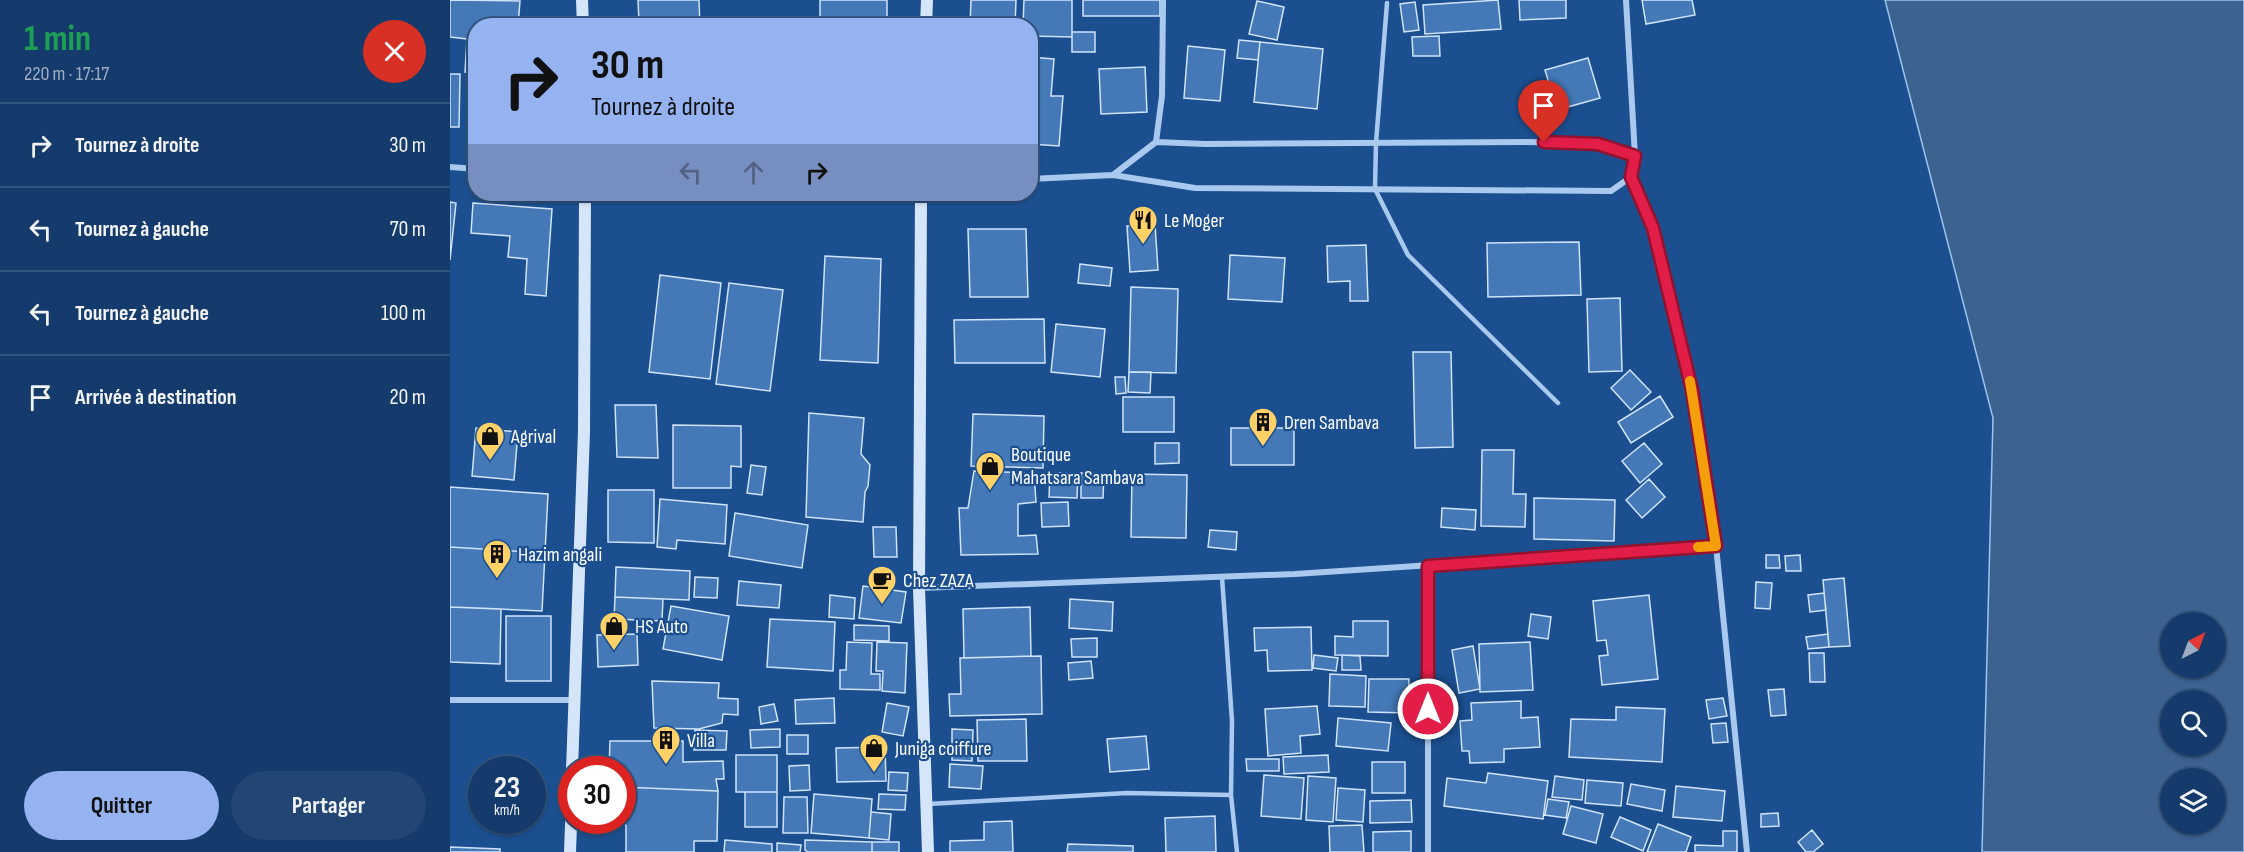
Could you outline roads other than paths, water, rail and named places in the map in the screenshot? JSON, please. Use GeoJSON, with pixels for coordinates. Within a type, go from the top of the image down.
{"type":"FeatureCollection","features":[{"type":"Feature","properties":{"kind":"street"},"geometry":{"type":"LineString","coordinates":[[582,0],[583,18]]}},
{"type":"Feature","properties":{"kind":"street"},"geometry":{"type":"LineString","coordinates":[[926,18],[927,0]]}},
{"type":"Feature","properties":{"kind":"street"},"geometry":{"type":"LineString","coordinates":[[1156,142],[1162,96],[1164,0]]}},
{"type":"Feature","properties":{"kind":"street"},"geometry":{"type":"LineString","coordinates":[[1626,0],[1635,156],[1631,177],[1653,228],[1692,390],[1716,546],[1747,852]]}},
{"type":"Feature","properties":{"kind":"street"},"geometry":{"type":"LineString","coordinates":[[1113,175],[1156,142],[1598,144],[1635,156]]}},
{"type":"Feature","properties":{"kind":"street"},"geometry":{"type":"LineString","coordinates":[[450,167],[468,169]]}},
{"type":"Feature","properties":{"kind":"street"},"geometry":{"type":"LineString","coordinates":[[1038,179],[1113,175],[1195,188],[1611,191],[1631,177]]}},
{"type":"Feature","properties":{"kind":"street"},"geometry":{"type":"LineString","coordinates":[[573,756],[584,431],[585,201]]}},
{"type":"Feature","properties":{"kind":"street"},"geometry":{"type":"LineString","coordinates":[[921,201],[920,588],[928,852]]}},
{"type":"Feature","properties":{"kind":"street"},"geometry":{"type":"LineString","coordinates":[[920,588],[1222,577],[1428,566],[1716,546]]}},
{"type":"Feature","properties":{"kind":"street"},"geometry":{"type":"LineString","coordinates":[[1428,566],[1428,852]]}},
{"type":"Feature","properties":{"kind":"street"},"geometry":{"type":"LineString","coordinates":[[450,700],[575,700]]}},
{"type":"Feature","properties":{"kind":"street"},"geometry":{"type":"LineString","coordinates":[[570,852],[571,834]]}},
{"type":"Feature","properties":{"kind":"lane"},"geometry":{"type":"LineString","coordinates":[[1387,3],[1376,143],[1375,189],[1408,255],[1558,403]]}},
{"type":"Feature","properties":{"kind":"lane"},"geometry":{"type":"LineString","coordinates":[[1222,577],[1232,721],[1231,795],[1237,852]]}},
{"type":"Feature","properties":{"kind":"lane"},"geometry":{"type":"LineString","coordinates":[[926,804],[1127,793],[1231,795]]}},
{"type":"Feature","properties":{"kind":"water"},"geometry":{"type":"Polygon","coordinates":[[[1885,0],[2244,0],[2244,852],[1982,852],[1993,418],[1885,0]]]}},
{"type":"Feature","properties":{"kind":"place","name":"Le Moger"},"geometry":{"type":"Point","coordinates":[1143,246]}},
{"type":"Feature","properties":{"kind":"place","name":"Dren Sambava"},"geometry":{"type":"Point","coordinates":[1263,448]}},
{"type":"Feature","properties":{"kind":"place","name":"Agrival"},"geometry":{"type":"Point","coordinates":[490,462]}},
{"type":"Feature","properties":{"kind":"place","name":"Boutique Mahatsara Sambava"},"geometry":{"type":"Point","coordinates":[990,492]}},
{"type":"Feature","properties":{"kind":"place","name":"Hazim angali"},"geometry":{"type":"Point","coordinates":[497,580]}},
{"type":"Feature","properties":{"kind":"place","name":"Chez ZAZA"},"geometry":{"type":"Point","coordinates":[882,606]}},
{"type":"Feature","properties":{"kind":"place","name":"HS Auto"},"geometry":{"type":"Point","coordinates":[614,652]}},
{"type":"Feature","properties":{"kind":"place","name":"Villa"},"geometry":{"type":"Point","coordinates":[666,766]}},
{"type":"Feature","properties":{"kind":"place","name":"Juniga coiffure"},"geometry":{"type":"Point","coordinates":[874,774]}}]}
